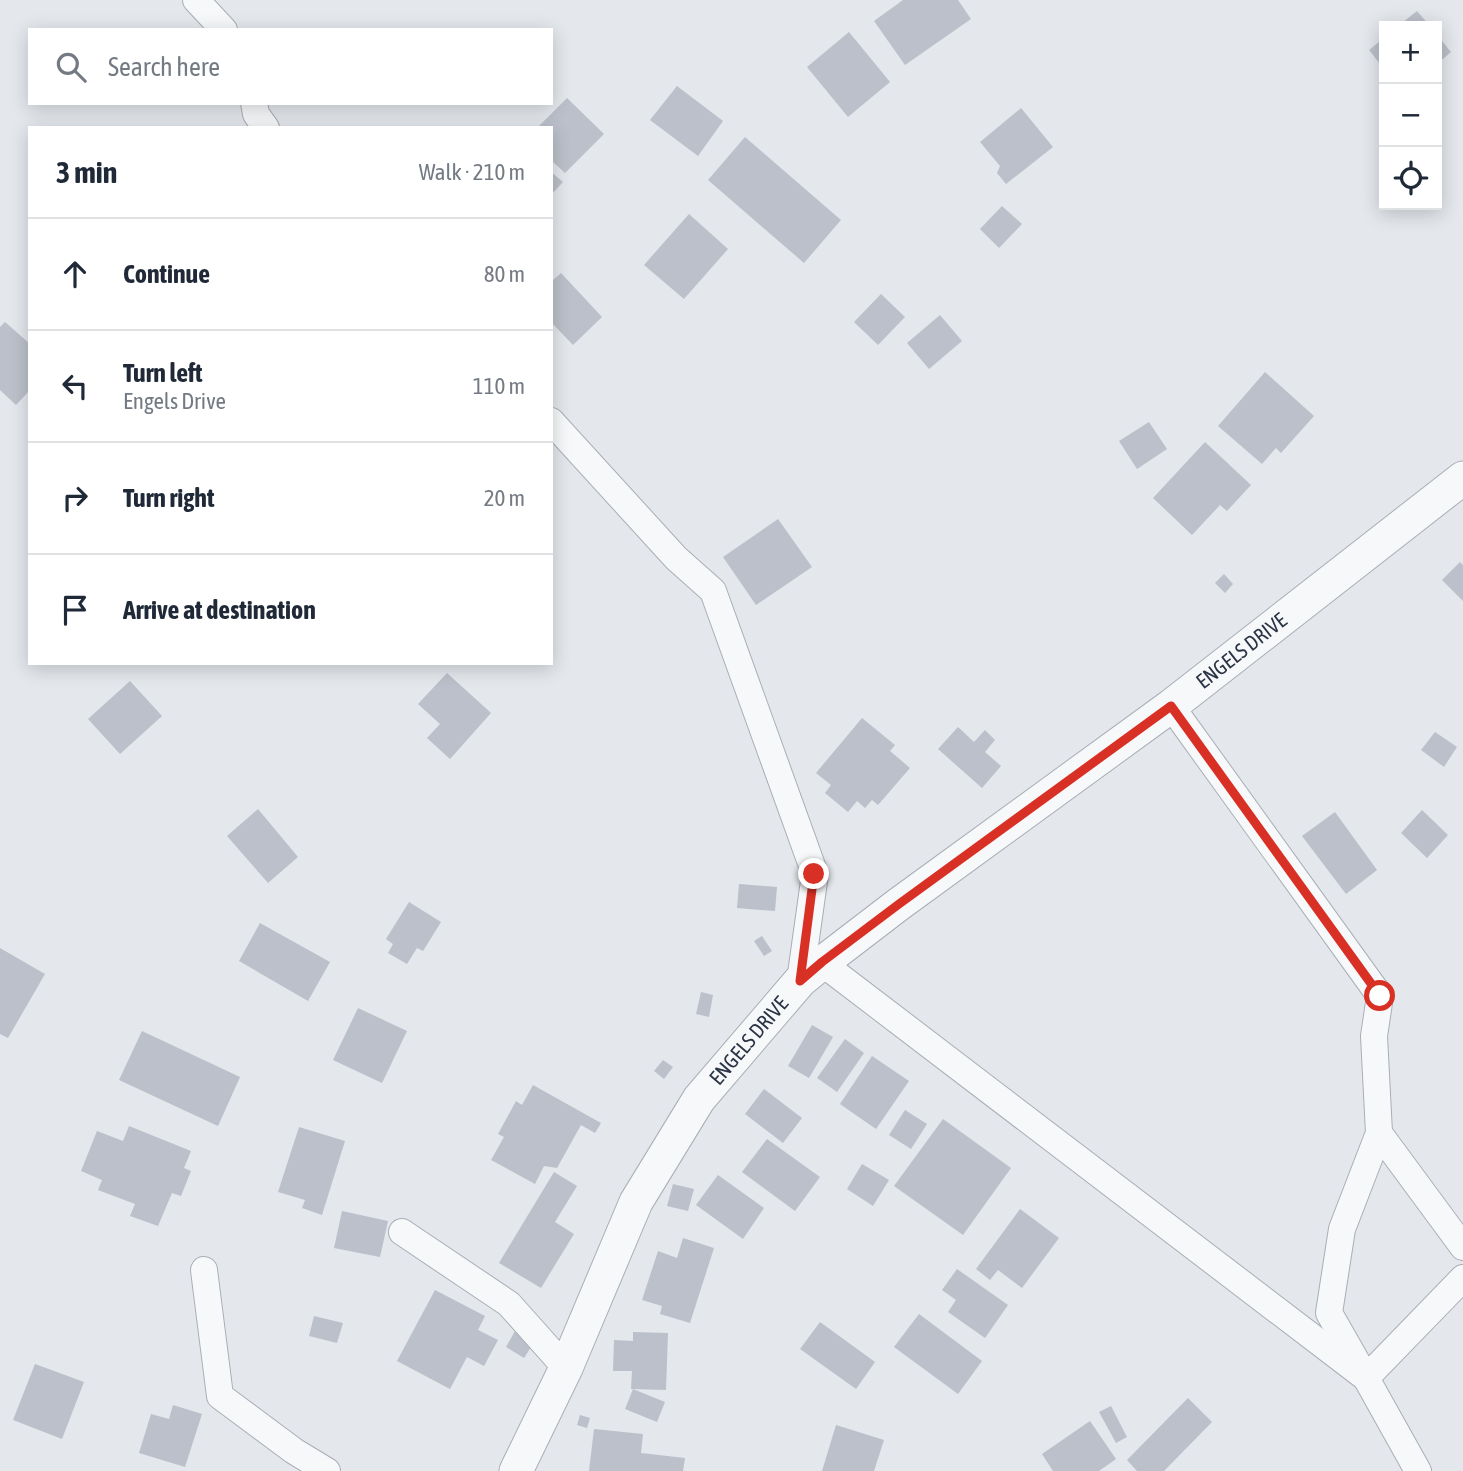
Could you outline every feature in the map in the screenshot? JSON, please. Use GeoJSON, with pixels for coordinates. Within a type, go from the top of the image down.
{"type":"FeatureCollection","features":[{"type":"Feature","properties":{"kind":"street"},"geometry":{"type":"LineString","coordinates":[[196,0],[222,28]]}},
{"type":"Feature","properties":{"kind":"street"},"geometry":{"type":"LineString","coordinates":[[254,105],[256,114],[265,126]]}},
{"type":"Feature","properties":{"kind":"street"},"geometry":{"type":"LineString","coordinates":[[553,423],[676,558],[713,591],[814,874],[811,972],[1366,1378]]}},
{"type":"Feature","properties":{"kind":"street","name":"ENGELS DRIVE"},"geometry":{"type":"LineString","coordinates":[[516,1471],[566,1368],[636,1202],[699,1099],[811,972],[910,896],[1171,706],[1463,478]]}},
{"type":"Feature","properties":{"kind":"street"},"geometry":{"type":"LineString","coordinates":[[1171,706],[1380,996],[1374,1036],[1379,1133],[1342,1229],[1329,1313],[1418,1471]]}},
{"type":"Feature","properties":{"kind":"street"},"geometry":{"type":"LineString","coordinates":[[1379,1133],[1462,1243]]}},
{"type":"Feature","properties":{"kind":"street"},"geometry":{"type":"LineString","coordinates":[[402,1232],[509,1304],[566,1368]]}},
{"type":"Feature","properties":{"kind":"street"},"geometry":{"type":"LineString","coordinates":[[204,1270],[220,1396],[294,1451],[327,1471]]}},
{"type":"Feature","properties":{"kind":"street"},"geometry":{"type":"LineString","coordinates":[[1366,1378],[1463,1278]]}},
{"type":"Feature","properties":{"kind":"building"},"geometry":{"type":"Polygon","coordinates":[[[903,0],[958,0],[971,19],[905,65],[874,21],[903,0]]]}},
{"type":"Feature","properties":{"kind":"building"},"geometry":{"type":"Polygon","coordinates":[[[1417,11],[1426,21],[1404,21],[1417,11]]]}},
{"type":"Feature","properties":{"kind":"building"},"geometry":{"type":"Polygon","coordinates":[[[849,32],[890,82],[848,117],[807,67],[849,32]]]}},
{"type":"Feature","properties":{"kind":"building"},"geometry":{"type":"Polygon","coordinates":[[[1442,41],[1451,52],[1442,60],[1442,41]]]}},
{"type":"Feature","properties":{"kind":"building"},"geometry":{"type":"Polygon","coordinates":[[[1379,42],[1379,63],[1369,50],[1379,42]]]}},
{"type":"Feature","properties":{"kind":"building"},"geometry":{"type":"Polygon","coordinates":[[[677,86],[723,121],[698,156],[650,120],[677,86]]]}},
{"type":"Feature","properties":{"kind":"building"},"geometry":{"type":"Polygon","coordinates":[[[567,98],[604,134],[565,173],[553,162],[553,126],[539,126],[567,98]]]}},
{"type":"Feature","properties":{"kind":"building"},"geometry":{"type":"Polygon","coordinates":[[[1021,108],[1053,147],[1006,184],[997,173],[1000,166],[980,142],[1021,108]]]}},
{"type":"Feature","properties":{"kind":"building"},"geometry":{"type":"Polygon","coordinates":[[[745,137],[841,220],[804,263],[708,180],[745,137]]]}},
{"type":"Feature","properties":{"kind":"building"},"geometry":{"type":"Polygon","coordinates":[[[553,174],[563,182],[553,193],[553,174]]]}},
{"type":"Feature","properties":{"kind":"building"},"geometry":{"type":"Polygon","coordinates":[[[1002,206],[1022,224],[999,248],[980,229],[1002,206]]]}},
{"type":"Feature","properties":{"kind":"building"},"geometry":{"type":"Polygon","coordinates":[[[689,214],[728,249],[684,299],[644,265],[689,214]]]}},
{"type":"Feature","properties":{"kind":"building"},"geometry":{"type":"Polygon","coordinates":[[[561,273],[602,317],[573,345],[553,324],[553,280],[561,273]]]}},
{"type":"Feature","properties":{"kind":"building"},"geometry":{"type":"Polygon","coordinates":[[[881,294],[905,317],[878,345],[854,322],[881,294]]]}},
{"type":"Feature","properties":{"kind":"building"},"geometry":{"type":"Polygon","coordinates":[[[940,315],[962,341],[929,369],[907,343],[940,315]]]}},
{"type":"Feature","properties":{"kind":"building"},"geometry":{"type":"Polygon","coordinates":[[[5,322],[28,342],[28,392],[16,405],[0,390],[0,327],[5,322]]]}},
{"type":"Feature","properties":{"kind":"building"},"geometry":{"type":"Polygon","coordinates":[[[1265,372],[1314,416],[1281,453],[1276,448],[1262,464],[1218,426],[1265,372]]]}},
{"type":"Feature","properties":{"kind":"building"},"geometry":{"type":"Polygon","coordinates":[[[1149,422],[1167,449],[1137,469],[1119,441],[1149,422]]]}},
{"type":"Feature","properties":{"kind":"building"},"geometry":{"type":"Polygon","coordinates":[[[1205,442],[1251,485],[1227,511],[1220,505],[1192,535],[1153,498],[1205,442]]]}},
{"type":"Feature","properties":{"kind":"building"},"geometry":{"type":"Polygon","coordinates":[[[778,519],[812,567],[756,605],[723,557],[778,519]]]}},
{"type":"Feature","properties":{"kind":"building"},"geometry":{"type":"Polygon","coordinates":[[[1460,562],[1463,565],[1463,601],[1442,580],[1460,562]]]}},
{"type":"Feature","properties":{"kind":"building"},"geometry":{"type":"Polygon","coordinates":[[[1224,574],[1233,584],[1225,593],[1215,583],[1224,574]]]}},
{"type":"Feature","properties":{"kind":"building"},"geometry":{"type":"Polygon","coordinates":[[[447,673],[491,713],[450,759],[427,738],[440,724],[418,704],[447,673]]]}},
{"type":"Feature","properties":{"kind":"building"},"geometry":{"type":"Polygon","coordinates":[[[130,681],[162,716],[120,754],[88,719],[130,681]]]}},
{"type":"Feature","properties":{"kind":"building"},"geometry":{"type":"Polygon","coordinates":[[[862,718],[895,745],[890,751],[910,768],[878,805],[872,800],[865,808],[857,801],[848,812],[825,793],[831,785],[816,773],[862,718]]]}},
{"type":"Feature","properties":{"kind":"building"},"geometry":{"type":"Polygon","coordinates":[[[958,727],[974,742],[985,730],[995,740],[985,752],[1001,766],[982,788],[938,749],[958,727]]]}},
{"type":"Feature","properties":{"kind":"building"},"geometry":{"type":"Polygon","coordinates":[[[1435,732],[1457,747],[1444,767],[1421,750],[1435,732]]]}},
{"type":"Feature","properties":{"kind":"building"},"geometry":{"type":"Polygon","coordinates":[[[258,809],[298,857],[268,883],[227,836],[258,809]]]}},
{"type":"Feature","properties":{"kind":"building"},"geometry":{"type":"Polygon","coordinates":[[[1422,810],[1448,835],[1427,858],[1401,833],[1422,810]]]}},
{"type":"Feature","properties":{"kind":"building"},"geometry":{"type":"Polygon","coordinates":[[[1335,812],[1377,870],[1346,894],[1302,836],[1335,812]]]}},
{"type":"Feature","properties":{"kind":"building"},"geometry":{"type":"Polygon","coordinates":[[[739,884],[777,887],[775,911],[737,908],[739,884]]]}},
{"type":"Feature","properties":{"kind":"building"},"geometry":{"type":"Polygon","coordinates":[[[409,902],[441,922],[423,951],[417,948],[407,964],[388,953],[393,944],[386,939],[409,902]]]}},
{"type":"Feature","properties":{"kind":"building"},"geometry":{"type":"Polygon","coordinates":[[[260,923],[330,962],[308,1001],[239,961],[260,923]]]}},
{"type":"Feature","properties":{"kind":"building"},"geometry":{"type":"Polygon","coordinates":[[[762,936],[772,951],[764,956],[754,941],[762,936]]]}},
{"type":"Feature","properties":{"kind":"building"},"geometry":{"type":"Polygon","coordinates":[[[0,948],[45,974],[8,1038],[0,1034],[0,948]]]}},
{"type":"Feature","properties":{"kind":"building"},"geometry":{"type":"Polygon","coordinates":[[[701,992],[713,995],[709,1017],[696,1014],[701,992]]]}},
{"type":"Feature","properties":{"kind":"building"},"geometry":{"type":"Polygon","coordinates":[[[358,1008],[407,1031],[382,1083],[333,1060],[358,1008]]]}},
{"type":"Feature","properties":{"kind":"building"},"geometry":{"type":"Polygon","coordinates":[[[812,1025],[833,1037],[809,1078],[788,1066],[812,1025]]]}},
{"type":"Feature","properties":{"kind":"building"},"geometry":{"type":"Polygon","coordinates":[[[142,1031],[240,1077],[218,1126],[119,1080],[142,1031]]]}},
{"type":"Feature","properties":{"kind":"building"},"geometry":{"type":"Polygon","coordinates":[[[845,1039],[864,1053],[837,1092],[817,1078],[845,1039]]]}},
{"type":"Feature","properties":{"kind":"building"},"geometry":{"type":"Polygon","coordinates":[[[872,1056],[909,1081],[876,1129],[840,1104],[872,1056]]]}},
{"type":"Feature","properties":{"kind":"building"},"geometry":{"type":"Polygon","coordinates":[[[663,1060],[673,1067],[664,1079],[654,1071],[663,1060]]]}},
{"type":"Feature","properties":{"kind":"building"},"geometry":{"type":"Polygon","coordinates":[[[533,1085],[601,1123],[595,1133],[581,1125],[557,1168],[544,1166],[535,1184],[491,1160],[504,1137],[498,1134],[516,1101],[522,1105],[533,1085]]]}},
{"type":"Feature","properties":{"kind":"building"},"geometry":{"type":"Polygon","coordinates":[[[764,1089],[802,1118],[783,1143],[745,1114],[764,1089]]]}},
{"type":"Feature","properties":{"kind":"building"},"geometry":{"type":"Polygon","coordinates":[[[905,1110],[927,1124],[911,1149],[889,1135],[905,1110]]]}},
{"type":"Feature","properties":{"kind":"building"},"geometry":{"type":"Polygon","coordinates":[[[943,1119],[1011,1168],[963,1235],[894,1186],[943,1119]]]}},
{"type":"Feature","properties":{"kind":"building"},"geometry":{"type":"Polygon","coordinates":[[[129,1126],[191,1151],[184,1168],[191,1171],[181,1196],[172,1193],[158,1226],[130,1216],[135,1204],[98,1190],[102,1180],[81,1171],[97,1131],[123,1141],[129,1126]]]}},
{"type":"Feature","properties":{"kind":"building"},"geometry":{"type":"Polygon","coordinates":[[[299,1127],[345,1141],[322,1215],[302,1208],[305,1200],[278,1192],[299,1127]]]}},
{"type":"Feature","properties":{"kind":"building"},"geometry":{"type":"Polygon","coordinates":[[[767,1139],[820,1177],[795,1211],[742,1172],[767,1139]]]}},
{"type":"Feature","properties":{"kind":"building"},"geometry":{"type":"Polygon","coordinates":[[[862,1164],[889,1180],[873,1206],[847,1189],[862,1164]]]}},
{"type":"Feature","properties":{"kind":"building"},"geometry":{"type":"Polygon","coordinates":[[[554,1172],[577,1186],[555,1222],[574,1234],[541,1288],[499,1263],[554,1172]]]}},
{"type":"Feature","properties":{"kind":"building"},"geometry":{"type":"Polygon","coordinates":[[[718,1175],[764,1208],[743,1239],[696,1205],[718,1175]]]}},
{"type":"Feature","properties":{"kind":"building"},"geometry":{"type":"Polygon","coordinates":[[[673,1184],[694,1189],[688,1211],[667,1206],[673,1184]]]}},
{"type":"Feature","properties":{"kind":"building"},"geometry":{"type":"Polygon","coordinates":[[[1020,1209],[1059,1238],[1022,1288],[998,1270],[990,1280],[976,1269],[1020,1209]]]}},
{"type":"Feature","properties":{"kind":"building"},"geometry":{"type":"Polygon","coordinates":[[[342,1211],[388,1221],[380,1257],[334,1248],[342,1211]]]}},
{"type":"Feature","properties":{"kind":"building"},"geometry":{"type":"Polygon","coordinates":[[[683,1238],[714,1248],[690,1323],[660,1314],[662,1306],[642,1300],[658,1251],[677,1258],[683,1238]]]}},
{"type":"Feature","properties":{"kind":"building"},"geometry":{"type":"Polygon","coordinates":[[[957,1269],[1008,1305],[985,1338],[948,1312],[956,1300],[942,1290],[957,1269]]]}},
{"type":"Feature","properties":{"kind":"building"},"geometry":{"type":"Polygon","coordinates":[[[435,1290],[485,1316],[478,1330],[498,1340],[484,1366],[467,1357],[450,1389],[397,1361],[435,1290]]]}},
{"type":"Feature","properties":{"kind":"building"},"geometry":{"type":"Polygon","coordinates":[[[919,1314],[982,1361],[958,1394],[894,1347],[919,1314]]]}},
{"type":"Feature","properties":{"kind":"building"},"geometry":{"type":"Polygon","coordinates":[[[314,1316],[343,1323],[337,1343],[309,1336],[314,1316]]]}},
{"type":"Feature","properties":{"kind":"building"},"geometry":{"type":"Polygon","coordinates":[[[820,1322],[875,1362],[856,1389],[800,1349],[820,1322]]]}},
{"type":"Feature","properties":{"kind":"building"},"geometry":{"type":"Polygon","coordinates":[[[516,1329],[535,1341],[524,1358],[506,1347],[516,1329]]]}},
{"type":"Feature","properties":{"kind":"building"},"geometry":{"type":"Polygon","coordinates":[[[633,1332],[668,1333],[666,1390],[631,1389],[632,1371],[613,1371],[614,1340],[633,1341],[633,1332]]]}},
{"type":"Feature","properties":{"kind":"building"},"geometry":{"type":"Polygon","coordinates":[[[35,1364],[84,1382],[62,1439],[13,1420],[35,1364]]]}},
{"type":"Feature","properties":{"kind":"building"},"geometry":{"type":"Polygon","coordinates":[[[633,1389],[665,1402],[657,1422],[625,1409],[633,1389]]]}},
{"type":"Feature","properties":{"kind":"building"},"geometry":{"type":"Polygon","coordinates":[[[1188,1398],[1212,1422],[1164,1471],[1137,1471],[1127,1460],[1188,1398]]]}},
{"type":"Feature","properties":{"kind":"building"},"geometry":{"type":"Polygon","coordinates":[[[173,1405],[202,1414],[185,1467],[139,1453],[151,1414],[169,1419],[173,1405]]]}},
{"type":"Feature","properties":{"kind":"building"},"geometry":{"type":"Polygon","coordinates":[[[1111,1406],[1127,1437],[1116,1443],[1099,1412],[1111,1406]]]}},
{"type":"Feature","properties":{"kind":"building"},"geometry":{"type":"Polygon","coordinates":[[[580,1415],[590,1418],[587,1428],[577,1425],[580,1415]]]}},
{"type":"Feature","properties":{"kind":"building"},"geometry":{"type":"Polygon","coordinates":[[[1090,1421],[1116,1459],[1099,1471],[1053,1471],[1042,1454],[1090,1421]]]}},
{"type":"Feature","properties":{"kind":"building"},"geometry":{"type":"Polygon","coordinates":[[[836,1425],[884,1440],[874,1471],[822,1471],[836,1425]]]}},
{"type":"Feature","properties":{"kind":"building"},"geometry":{"type":"Polygon","coordinates":[[[594,1429],[643,1434],[641,1453],[685,1458],[683,1471],[589,1471],[594,1429]]]}},
{"type":"Feature","properties":{"kind":"route"},"geometry":{"type":"LineString","coordinates":[[814,874],[800,981],[899,904],[1171,706],[1380,996]]}}]}
